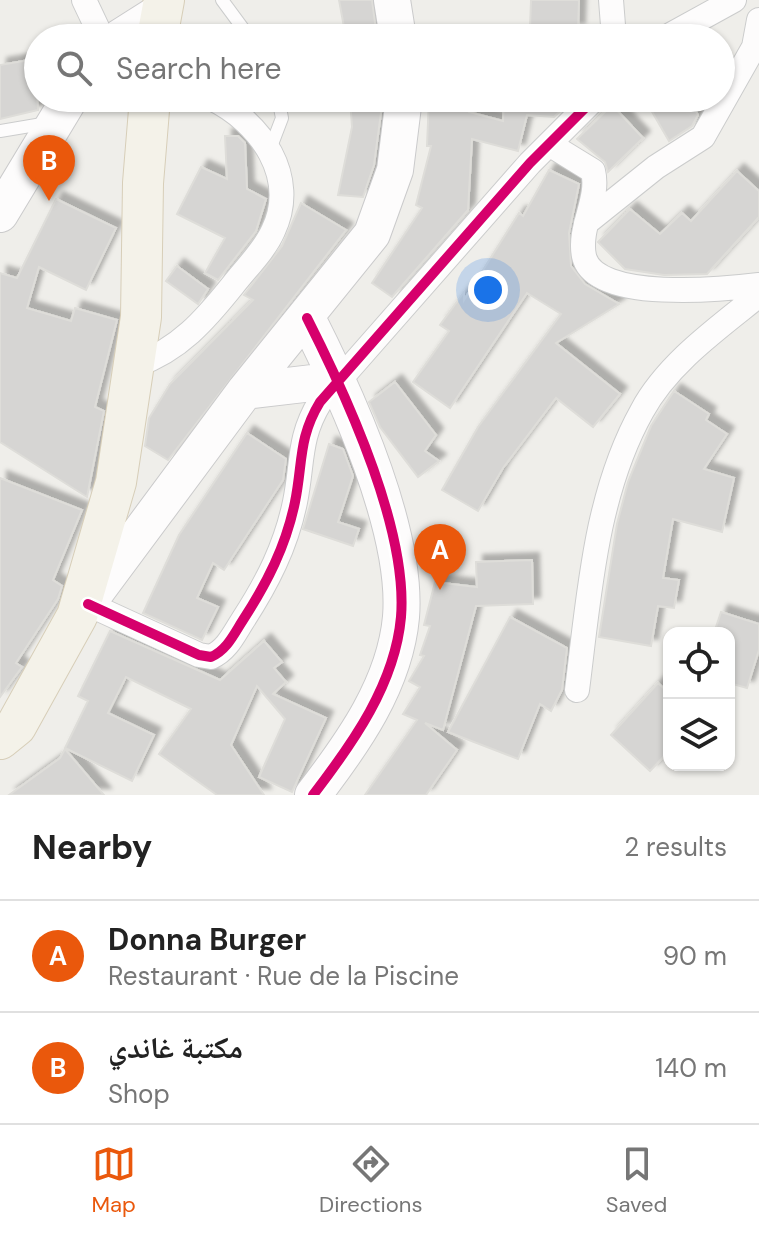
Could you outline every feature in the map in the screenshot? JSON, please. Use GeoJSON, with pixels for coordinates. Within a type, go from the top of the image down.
{"type":"FeatureCollection","features":[{"type":"Feature","properties":{"kind":"main road"},"geometry":{"type":"LineString","coordinates":[[0,739],[16,726],[82,610],[116,482],[136,365],[149,112]]}},
{"type":"Feature","properties":{"kind":"street"},"geometry":{"type":"LineString","coordinates":[[84,0],[95,24]]}},
{"type":"Feature","properties":{"kind":"street"},"geometry":{"type":"LineString","coordinates":[[392,0],[396,24]]}},
{"type":"Feature","properties":{"kind":"street"},"geometry":{"type":"LineString","coordinates":[[611,0],[613,24]]}},
{"type":"Feature","properties":{"kind":"street"},"geometry":{"type":"LineString","coordinates":[[690,24],[734,0]]}},
{"type":"Feature","properties":{"kind":"street"},"geometry":{"type":"LineString","coordinates":[[735,81],[754,47],[759,20],[758,0]]}},
{"type":"Feature","properties":{"kind":"street"},"geometry":{"type":"LineString","coordinates":[[0,214],[60,112]]}},
{"type":"Feature","properties":{"kind":"street"},"geometry":{"type":"LineString","coordinates":[[136,365],[161,356],[178,345],[210,313],[272,235],[281,214],[284,190],[269,152],[256,128],[232,112]]}},
{"type":"Feature","properties":{"kind":"street"},"geometry":{"type":"LineString","coordinates":[[403,112],[402,133],[382,211],[362,248],[245,391],[82,610],[199,655],[211,657],[224,649],[259,596],[277,561],[296,498],[305,430],[320,402],[581,112]]}},
{"type":"Feature","properties":{"kind":"street"},"geometry":{"type":"LineString","coordinates":[[586,223],[656,167],[703,137],[717,112]]}},
{"type":"Feature","properties":{"kind":"street"},"geometry":{"type":"LineString","coordinates":[[549,144],[593,171],[596,184],[586,223],[584,257],[591,269],[623,284],[699,292],[759,285]]}},
{"type":"Feature","properties":{"kind":"street"},"geometry":{"type":"LineString","coordinates":[[577,690],[593,569],[611,486],[642,410],[669,373],[759,295]]}},
{"type":"Feature","properties":{"kind":"street"},"geometry":{"type":"LineString","coordinates":[[307,318],[338,380],[370,463],[402,584],[401,620],[382,686],[366,719],[313,795]]}},
{"type":"Feature","properties":{"kind":"street"},"geometry":{"type":"LineString","coordinates":[[245,391],[338,380]]}},
{"type":"Feature","properties":{"kind":"lane"},"geometry":{"type":"LineString","coordinates":[[222,0],[240,24]]}},
{"type":"Feature","properties":{"kind":"lane"},"geometry":{"type":"LineString","coordinates":[[0,131],[55,112]]}},
{"type":"Feature","properties":{"kind":"lane"},"geometry":{"type":"LineString","coordinates":[[269,152],[282,118],[281,112]]}},
{"type":"Feature","properties":{"kind":"building"},"geometry":{"type":"Polygon","coordinates":[[[339,0],[372,0],[375,24],[343,24],[339,0]]]}},
{"type":"Feature","properties":{"kind":"building"},"geometry":{"type":"Polygon","coordinates":[[[531,0],[579,0],[578,24],[530,24],[531,0]]]}},
{"type":"Feature","properties":{"kind":"building"},"geometry":{"type":"Polygon","coordinates":[[[24,61],[24,112],[30,112],[0,119],[0,65],[24,61]]]}},
{"type":"Feature","properties":{"kind":"building"},"geometry":{"type":"Polygon","coordinates":[[[351,112],[381,112],[374,165],[363,197],[338,195],[352,127],[351,112]]]}},
{"type":"Feature","properties":{"kind":"building"},"geometry":{"type":"Polygon","coordinates":[[[428,112],[469,112],[503,121],[503,112],[559,112],[554,117],[527,115],[518,151],[472,139],[468,210],[392,297],[372,283],[422,208],[416,205],[431,146],[427,146],[428,112]]]}},
{"type":"Feature","properties":{"kind":"building"},"geometry":{"type":"Polygon","coordinates":[[[605,112],[619,112],[643,138],[608,172],[605,162],[577,139],[605,112]]]}},
{"type":"Feature","properties":{"kind":"building"},"geometry":{"type":"Polygon","coordinates":[[[652,112],[696,112],[698,115],[692,126],[669,141],[652,112]]]}},
{"type":"Feature","properties":{"kind":"building"},"geometry":{"type":"Polygon","coordinates":[[[225,136],[238,136],[245,143],[247,189],[266,199],[256,231],[218,280],[205,273],[225,238],[177,214],[201,167],[227,179],[225,136]]]}},
{"type":"Feature","properties":{"kind":"building"},"geometry":{"type":"Polygon","coordinates":[[[549,170],[579,184],[569,233],[571,266],[585,284],[619,304],[556,343],[620,394],[593,427],[556,398],[503,468],[478,511],[442,490],[478,427],[561,314],[527,293],[450,408],[413,382],[449,331],[440,325],[464,292],[464,300],[519,213],[523,216],[549,170]]]}},
{"type":"Feature","properties":{"kind":"building"},"geometry":{"type":"Polygon","coordinates":[[[737,171],[759,191],[759,217],[707,274],[664,275],[625,269],[598,242],[630,209],[660,234],[682,213],[691,221],[737,171]]]}},
{"type":"Feature","properties":{"kind":"building"},"geometry":{"type":"Polygon","coordinates":[[[56,199],[116,228],[86,290],[39,267],[27,308],[71,321],[75,308],[117,320],[95,407],[104,411],[87,497],[0,442],[0,273],[17,278],[56,199]]]}},
{"type":"Feature","properties":{"kind":"building"},"geometry":{"type":"Polygon","coordinates":[[[301,203],[346,230],[168,460],[145,446],[149,418],[170,384],[253,300],[244,295],[282,246],[301,203]]]}},
{"type":"Feature","properties":{"kind":"building"},"geometry":{"type":"Polygon","coordinates":[[[177,266],[208,289],[198,304],[166,281],[177,266]]]}},
{"type":"Feature","properties":{"kind":"building"},"geometry":{"type":"Polygon","coordinates":[[[395,382],[436,435],[425,451],[439,461],[418,477],[380,427],[369,402],[395,382]]]}},
{"type":"Feature","properties":{"kind":"building"},"geometry":{"type":"Polygon","coordinates":[[[674,391],[709,414],[706,420],[727,434],[704,469],[734,478],[722,532],[673,519],[663,578],[679,580],[674,608],[658,606],[651,646],[599,637],[617,524],[628,482],[651,426],[674,391]]]}},
{"type":"Feature","properties":{"kind":"building"},"geometry":{"type":"Polygon","coordinates":[[[247,433],[286,459],[283,480],[224,570],[213,563],[197,598],[218,607],[202,640],[143,613],[179,535],[247,433]]]}},
{"type":"Feature","properties":{"kind":"building"},"geometry":{"type":"Polygon","coordinates":[[[329,444],[343,449],[353,476],[338,522],[359,529],[353,546],[303,529],[329,444]]]}},
{"type":"Feature","properties":{"kind":"building"},"geometry":{"type":"Polygon","coordinates":[[[0,478],[82,510],[53,580],[62,586],[58,599],[16,663],[22,667],[0,697],[0,478]]]}},
{"type":"Feature","properties":{"kind":"building"},"geometry":{"type":"Polygon","coordinates":[[[532,560],[533,604],[476,606],[443,730],[425,723],[457,750],[426,795],[365,795],[417,720],[403,714],[420,687],[409,681],[424,656],[420,655],[430,626],[424,625],[435,582],[477,587],[476,562],[532,560]]]}},
{"type":"Feature","properties":{"kind":"building"},"geometry":{"type":"Polygon","coordinates":[[[721,612],[759,624],[759,650],[747,688],[735,685],[735,627],[716,627],[721,612]]]}},
{"type":"Feature","properties":{"kind":"building"},"geometry":{"type":"Polygon","coordinates":[[[510,617],[567,648],[562,690],[551,711],[540,704],[518,759],[448,732],[510,617]]]}},
{"type":"Feature","properties":{"kind":"building"},"geometry":{"type":"Polygon","coordinates":[[[110,631],[220,680],[264,641],[282,662],[274,668],[286,682],[273,694],[326,718],[292,792],[259,777],[285,719],[257,686],[231,745],[264,795],[217,795],[159,754],[191,709],[126,677],[108,713],[154,735],[132,781],[65,748],[88,701],[78,696],[110,631]]]}},
{"type":"Feature","properties":{"kind":"building"},"geometry":{"type":"Polygon","coordinates":[[[658,683],[663,688],[663,757],[650,771],[611,735],[658,683]]]}},
{"type":"Feature","properties":{"kind":"building"},"geometry":{"type":"Polygon","coordinates":[[[65,749],[104,795],[9,795],[60,758],[65,749]]]}},
{"type":"Feature","properties":{"kind":"cycle path"},"geometry":{"type":"LineString","coordinates":[[88,604],[199,655],[211,657],[221,650],[260,592],[281,549],[295,502],[308,427],[320,402],[530,163],[581,112]]}},
{"type":"Feature","properties":{"kind":"cycle path"},"geometry":{"type":"LineString","coordinates":[[307,318],[339,385],[371,464],[385,504],[401,582],[397,642],[381,689],[343,755],[313,795]]}},
{"type":"Feature","properties":{"kind":"place","name":"مكتبة غاندي"},"geometry":{"type":"Point","coordinates":[49,201]}},
{"type":"Feature","properties":{"kind":"place","name":"Donna Burger"},"geometry":{"type":"Point","coordinates":[440,590]}}]}
